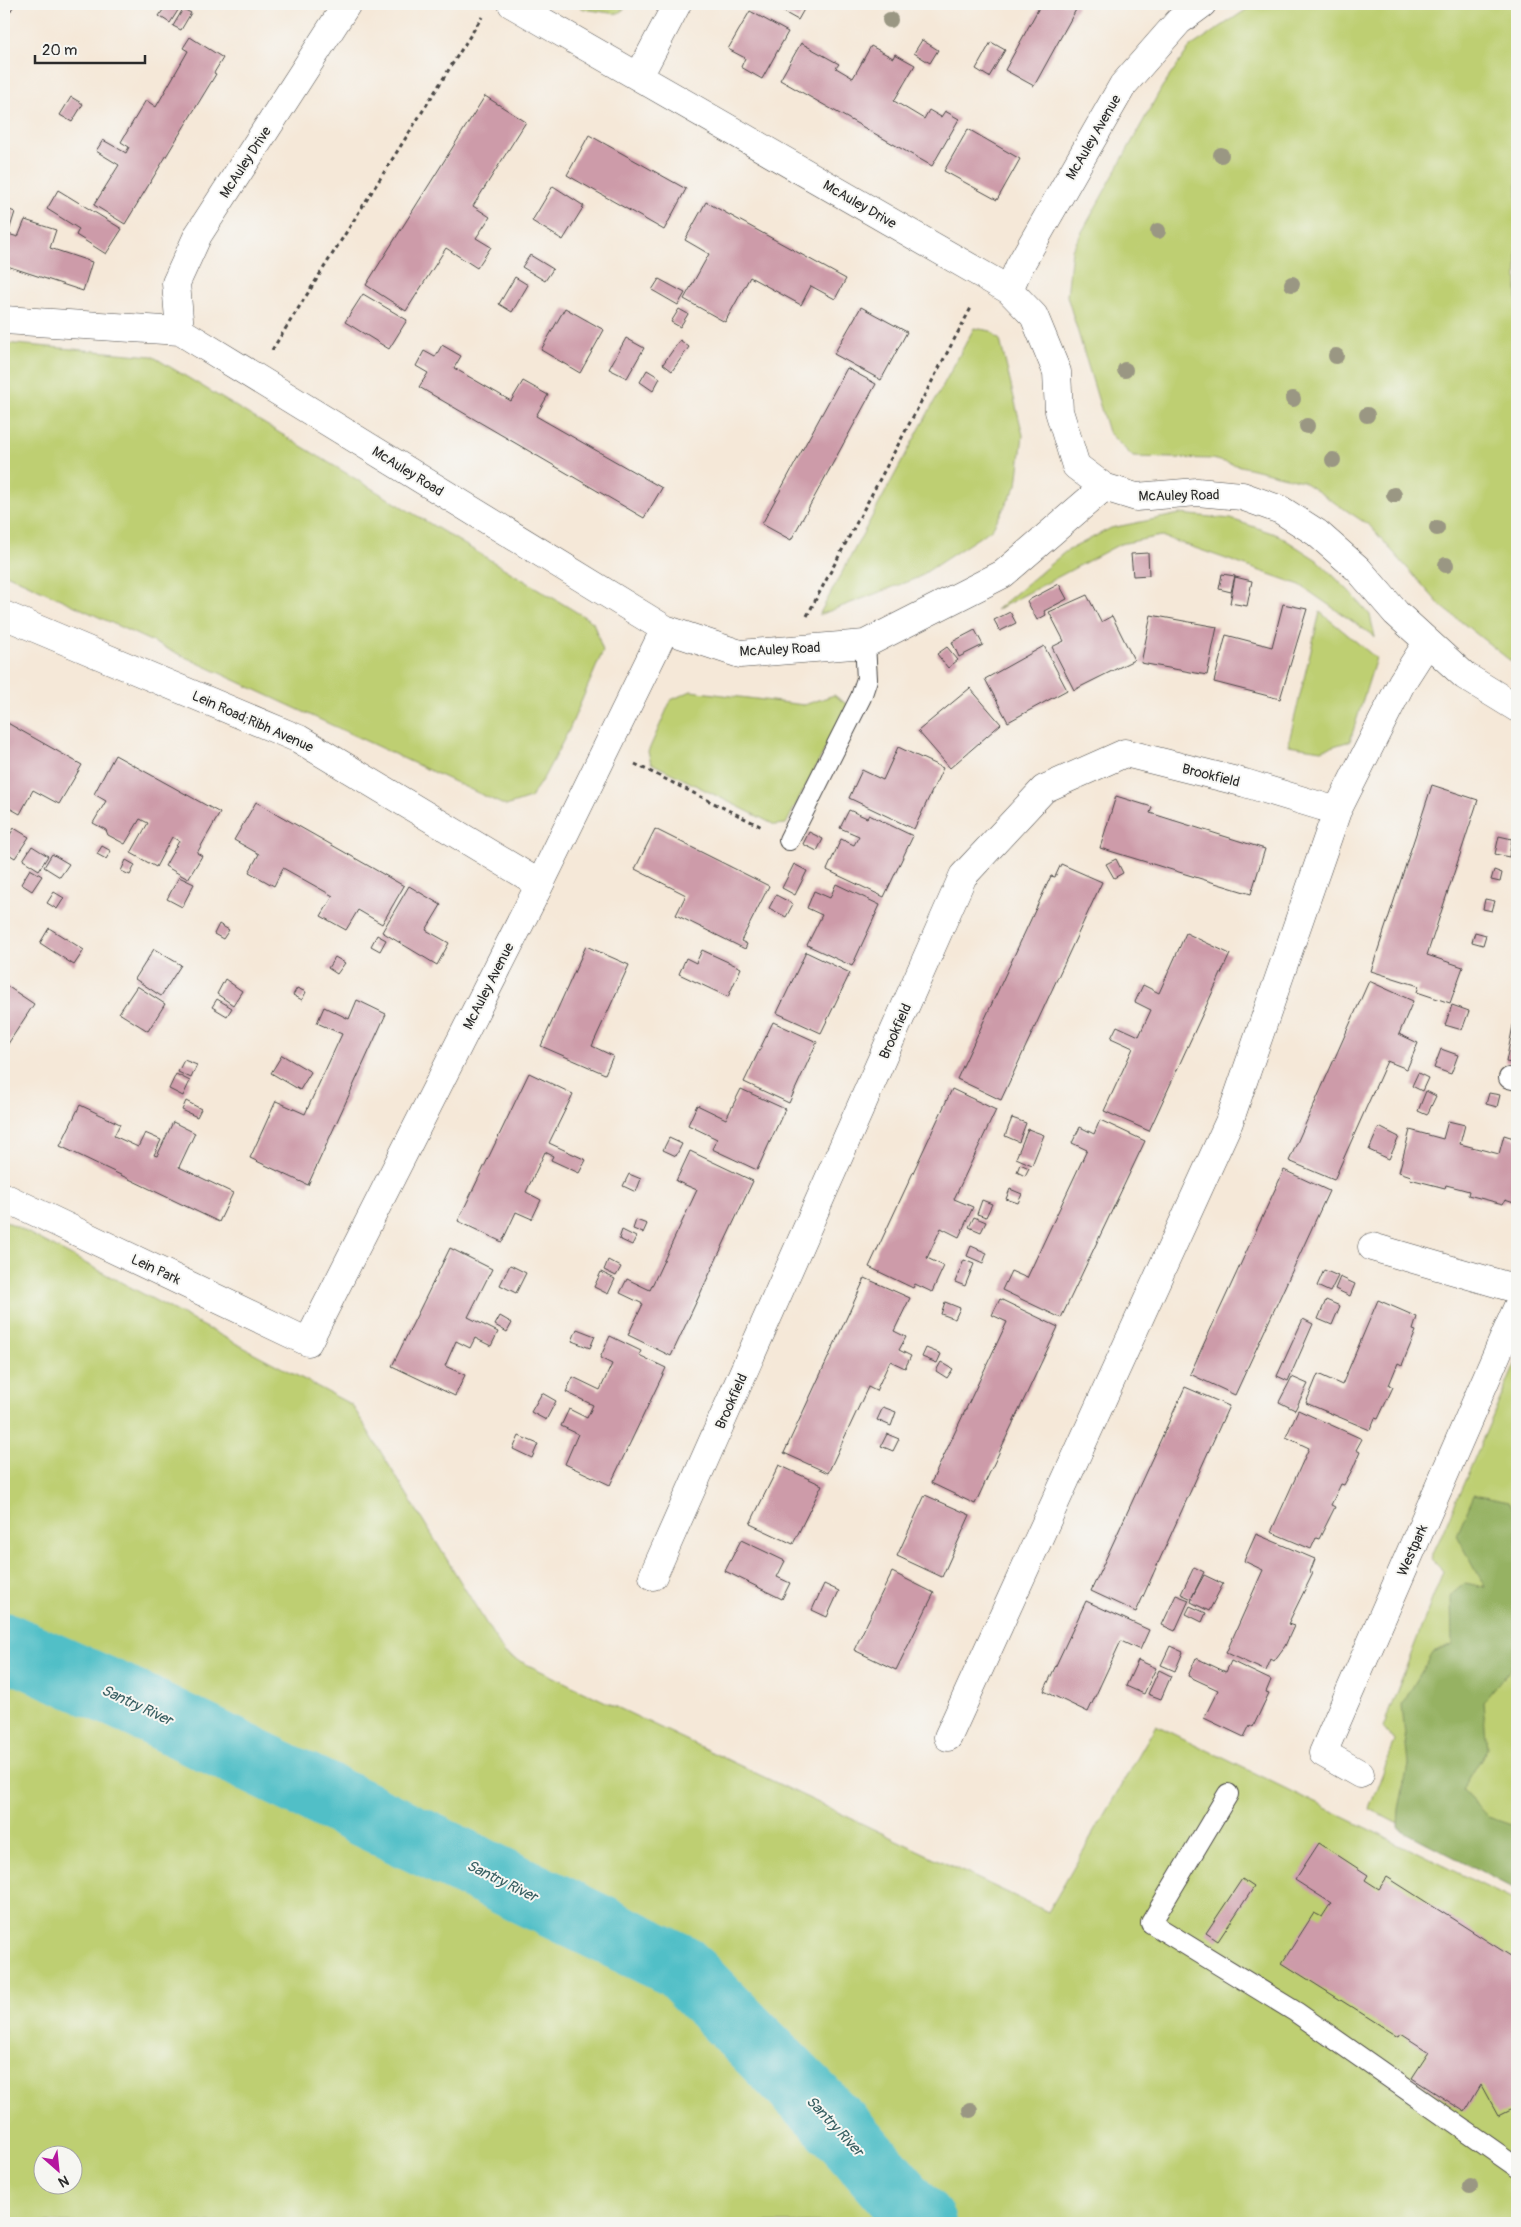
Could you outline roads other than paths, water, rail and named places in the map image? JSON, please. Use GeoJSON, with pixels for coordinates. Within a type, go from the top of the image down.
{"type":"FeatureCollection","features":[{"type":"Feature","properties":{"kind":"street","name":"McAuley Drive"},"geometry":{"type":"LineString","coordinates":[[180,330],[176,283],[198,234],[347,4]]}},
{"type":"Feature","properties":{"kind":"street","name":"McAuley Drive"},"geometry":{"type":"LineString","coordinates":[[512,4],[998,283],[1034,316],[1058,372],[1059,411],[1076,466],[1104,487]]}},
{"type":"Feature","properties":{"kind":"street"},"geometry":{"type":"LineString","coordinates":[[639,76],[677,4]]}},
{"type":"Feature","properties":{"kind":"street","name":"McAuley Avenue"},"geometry":{"type":"LineString","coordinates":[[998,283],[1019,267],[1123,84],[1179,21],[1202,4]]}},
{"type":"Feature","properties":{"kind":"street","name":"McAuley Road"},"geometry":{"type":"LineString","coordinates":[[4,320],[180,330],[665,629],[740,654],[866,644],[1002,574],[1104,487],[1136,497],[1197,492],[1242,496],[1281,510],[1317,533],[1358,569],[1396,613],[1427,643],[1465,676],[1517,708]]}},
{"type":"Feature","properties":{"kind":"street","name":"Lein Road;Ribh Avenue"},"geometry":{"type":"LineString","coordinates":[[4,614],[299,739],[540,884]]}},
{"type":"Feature","properties":{"kind":"street","name":"McAuley Avenue"},"geometry":{"type":"LineString","coordinates":[[308,1342],[540,884],[665,629]]}},
{"type":"Feature","properties":{"kind":"street"},"geometry":{"type":"LineString","coordinates":[[948,1737],[1229,1122],[1337,810],[1402,682],[1427,643]]}},
{"type":"Feature","properties":{"kind":"street","name":"Brookfield"},"geometry":{"type":"LineString","coordinates":[[653,1576],[963,876],[1044,789],[1125,753],[1245,783],[1337,810]]}},
{"type":"Feature","properties":{"kind":"street","name":"Lein Park"},"geometry":{"type":"LineString","coordinates":[[4,1197],[308,1342]]}},
{"type":"Feature","properties":{"kind":"street"},"geometry":{"type":"LineString","coordinates":[[1372,1247],[1517,1289]]}},
{"type":"Feature","properties":{"kind":"street","name":"Westpark"},"geometry":{"type":"LineString","coordinates":[[1360,1774],[1323,1753],[1517,1308]]}},
{"type":"Feature","properties":{"kind":"lane"},"geometry":{"type":"LineString","coordinates":[[789,840],[861,697],[867,679],[866,644]]}},
{"type":"Feature","properties":{"kind":"lane"},"geometry":{"type":"LineString","coordinates":[[1228,1794],[1151,1923],[1296,2012],[1517,2167]]}},
{"type":"Feature","properties":{"kind":"waterway","name":"Santry River"},"geometry":{"type":"LineString","coordinates":[[4,1645],[119,1696],[679,1966],[846,2135],[923,2223]]}}]}
